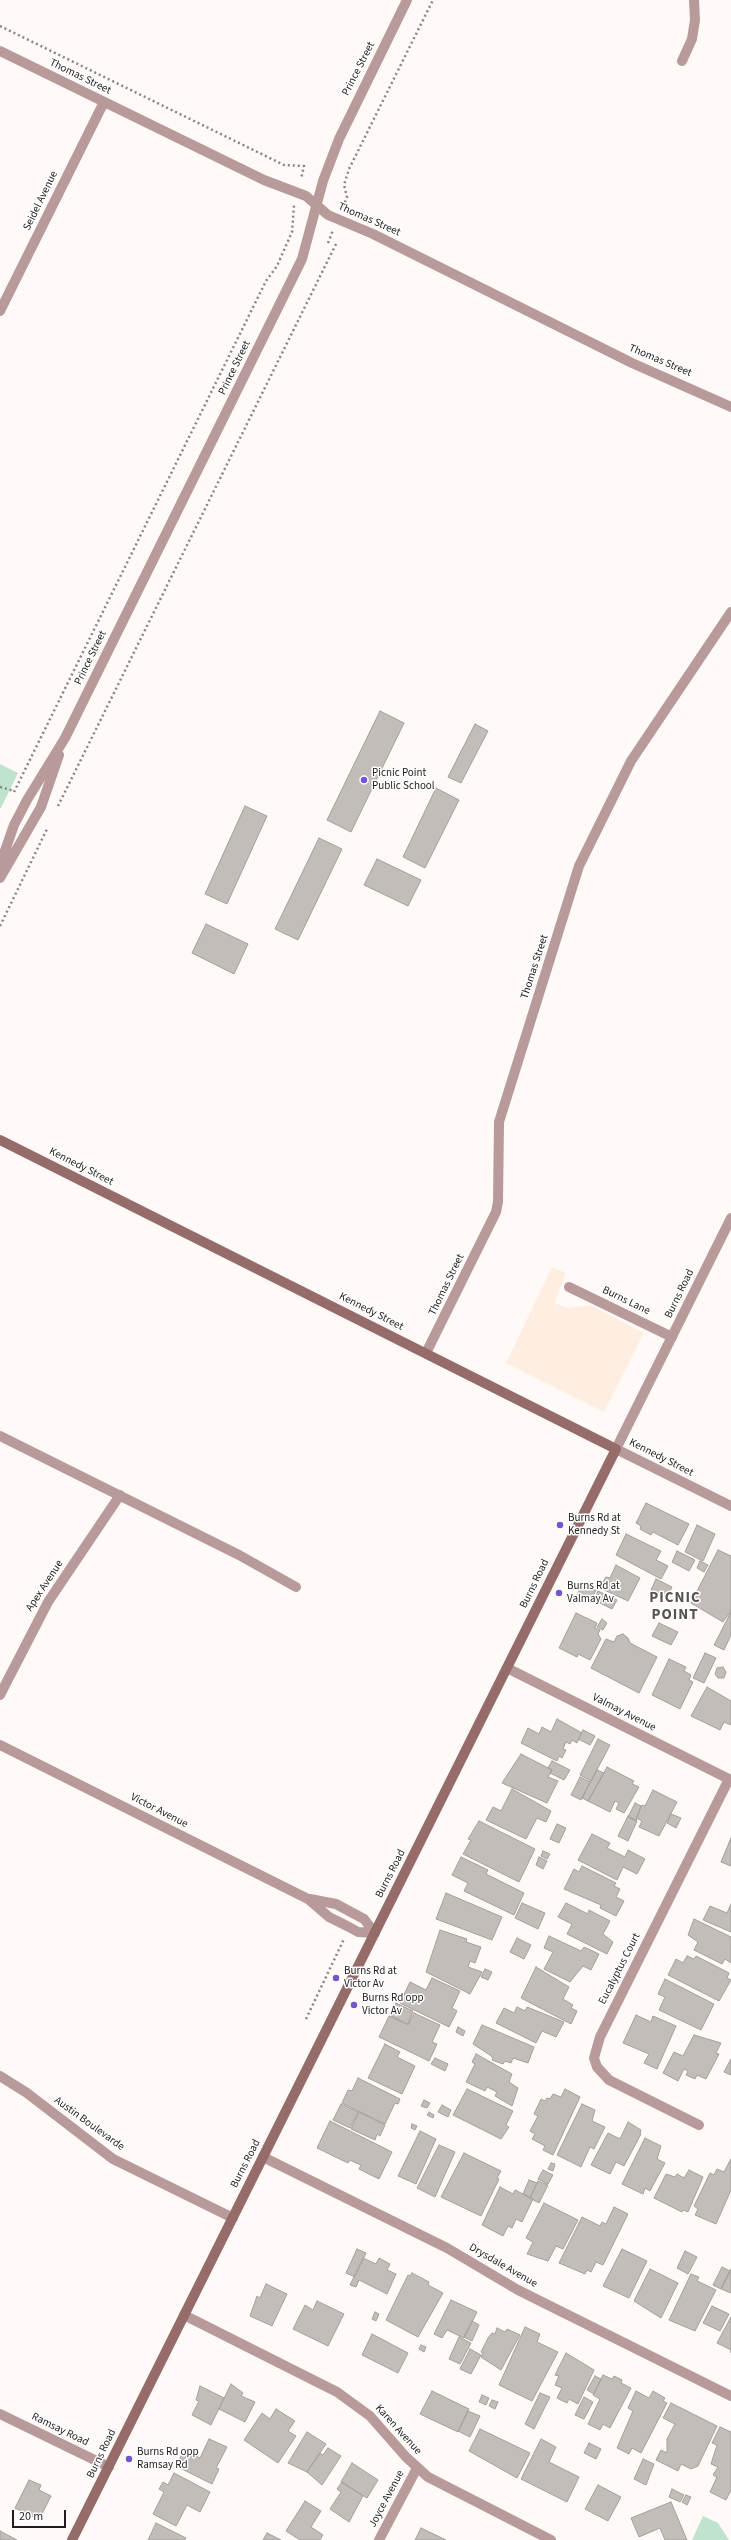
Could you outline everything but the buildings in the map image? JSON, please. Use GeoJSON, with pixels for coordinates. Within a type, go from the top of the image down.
{"type":"FeatureCollection","features":[{"type":"Feature","properties":{"kind":"street","name":"Prince Street"},"geometry":{"type":"LineString","coordinates":[[0,864],[27,800],[65,738],[302,259],[316,205],[330,160],[350,113],[407,0]]}},
{"type":"Feature","properties":{"kind":"street"},"geometry":{"type":"LineString","coordinates":[[682,61],[693,33],[696,20],[694,0]]}},
{"type":"Feature","properties":{"kind":"street","name":"Thomas Street"},"geometry":{"type":"LineString","coordinates":[[0,51],[264,180],[306,196],[328,215],[373,234],[632,363],[731,407]]}},
{"type":"Feature","properties":{"kind":"street","name":"Seidel Avenue"},"geometry":{"type":"LineString","coordinates":[[0,311],[104,102]]}},
{"type":"Feature","properties":{"kind":"street","name":"Thomas Street"},"geometry":{"type":"LineString","coordinates":[[426,1353],[496,1212],[498,1202],[499,1122],[579,866],[631,761],[731,612]]}},
{"type":"Feature","properties":{"kind":"street","name":"Prince Street"},"geometry":{"type":"LineString","coordinates":[[0,878],[41,807],[65,738]]}},
{"type":"Feature","properties":{"kind":"street","name":"Kennedy Street"},"geometry":{"type":"LineString","coordinates":[[0,1140],[731,1506]]}},
{"type":"Feature","properties":{"kind":"street","name":"Burns Road"},"geometry":{"type":"LineString","coordinates":[[72,2540],[731,1218]]}},
{"type":"Feature","properties":{"kind":"street","name":"Burns Lane"},"geometry":{"type":"LineString","coordinates":[[569,1287],[672,1337]]}},
{"type":"Feature","properties":{"kind":"street"},"geometry":{"type":"LineString","coordinates":[[0,1436],[239,1555],[296,1587]]}},
{"type":"Feature","properties":{"kind":"street","name":"Apex Avenue"},"geometry":{"type":"LineString","coordinates":[[0,1695],[48,1602],[120,1495]]}},
{"type":"Feature","properties":{"kind":"street","name":"Valmay Avenue"},"geometry":{"type":"LineString","coordinates":[[507,1668],[730,1780]]}},
{"type":"Feature","properties":{"kind":"street","name":"Victor Avenue"},"geometry":{"type":"LineString","coordinates":[[0,1745],[308,1899],[330,1917],[358,1932],[375,1933]]}},
{"type":"Feature","properties":{"kind":"street","name":"Eucalyptus Court"},"geometry":{"type":"LineString","coordinates":[[699,2124],[609,2080],[602,2074],[594,2058],[600,2038],[730,1780]]}},
{"type":"Feature","properties":{"kind":"street","name":"Victor Avenue"},"geometry":{"type":"LineString","coordinates":[[308,1899],[336,1904],[364,1919],[375,1933]]}},
{"type":"Feature","properties":{"kind":"street","name":"Austin Boulevarde"},"geometry":{"type":"LineString","coordinates":[[0,2076],[27,2093],[113,2158],[233,2218]]}},
{"type":"Feature","properties":{"kind":"street","name":"Drysdale Avenue"},"geometry":{"type":"LineString","coordinates":[[263,2157],[446,2248],[518,2290],[731,2396]]}},
{"type":"Feature","properties":{"kind":"street","name":"Karen Avenue"},"geometry":{"type":"LineString","coordinates":[[184,2315],[338,2392],[355,2403],[382,2428],[417,2468],[442,2486],[550,2540]]}},
{"type":"Feature","properties":{"kind":"street","name":"Ramsay Road"},"geometry":{"type":"LineString","coordinates":[[0,2414],[109,2467]]}},
{"type":"Feature","properties":{"kind":"street","name":"Joyce Avenue"},"geometry":{"type":"LineString","coordinates":[[379,2540],[417,2468]]}},
{"type":"Feature","properties":{"kind":"path"},"geometry":{"type":"LineString","coordinates":[[328,243],[347,197],[344,185],[349,169],[433,0]]}},
{"type":"Feature","properties":{"kind":"path"},"geometry":{"type":"LineString","coordinates":[[0,26],[284,165],[304,166],[291,222],[292,232],[277,266],[266,281],[12,796]]}},
{"type":"Feature","properties":{"kind":"path"},"geometry":{"type":"LineString","coordinates":[[54,813],[336,244]]}},
{"type":"Feature","properties":{"kind":"path"},"geometry":{"type":"LineString","coordinates":[[0,787],[14,791]]}},
{"type":"Feature","properties":{"kind":"path"},"geometry":{"type":"LineString","coordinates":[[0,926],[47,827]]}},
{"type":"Feature","properties":{"kind":"path"},"geometry":{"type":"LineString","coordinates":[[306,2019],[346,1935]]}},
{"type":"Feature","properties":{"kind":"shaded area"},"geometry":{"type":"Polygon","coordinates":[[[552,1267],[566,1273],[554,1303],[568,1308],[590,1305],[644,1333],[604,1412],[506,1363],[552,1267]]]}},
{"type":"Feature","properties":{"kind":"green space"},"geometry":{"type":"Polygon","coordinates":[[[0,764],[18,773],[1,808],[0,808],[0,764]]]}},
{"type":"Feature","properties":{"kind":"green space"},"geometry":{"type":"Polygon","coordinates":[[[703,2516],[718,2523],[729,2540],[692,2540],[703,2516]]]}},
{"type":"Feature","properties":{"kind":"place","name":"Picnic Point Public School"},"geometry":{"type":"Point","coordinates":[364,780]}},
{"type":"Feature","properties":{"kind":"place","name":"Burns Rd at Kennedy St"},"geometry":{"type":"Point","coordinates":[560,1525]}},
{"type":"Feature","properties":{"kind":"place","name":"Burns Rd at Valmay Av"},"geometry":{"type":"Point","coordinates":[559,1593]}},
{"type":"Feature","properties":{"kind":"place","name":"Burns Rd at Victor Av"},"geometry":{"type":"Point","coordinates":[336,1978]}},
{"type":"Feature","properties":{"kind":"place","name":"Burns Rd opp Victor Av"},"geometry":{"type":"Point","coordinates":[354,2005]}},
{"type":"Feature","properties":{"kind":"place","name":"Burns Rd opp Ramsay Rd"},"geometry":{"type":"Point","coordinates":[129,2459]}},
{"type":"Feature","properties":{"kind":"district","name":"PICNIC POINT"},"geometry":{"type":"Point","coordinates":[675,1608]}}]}
